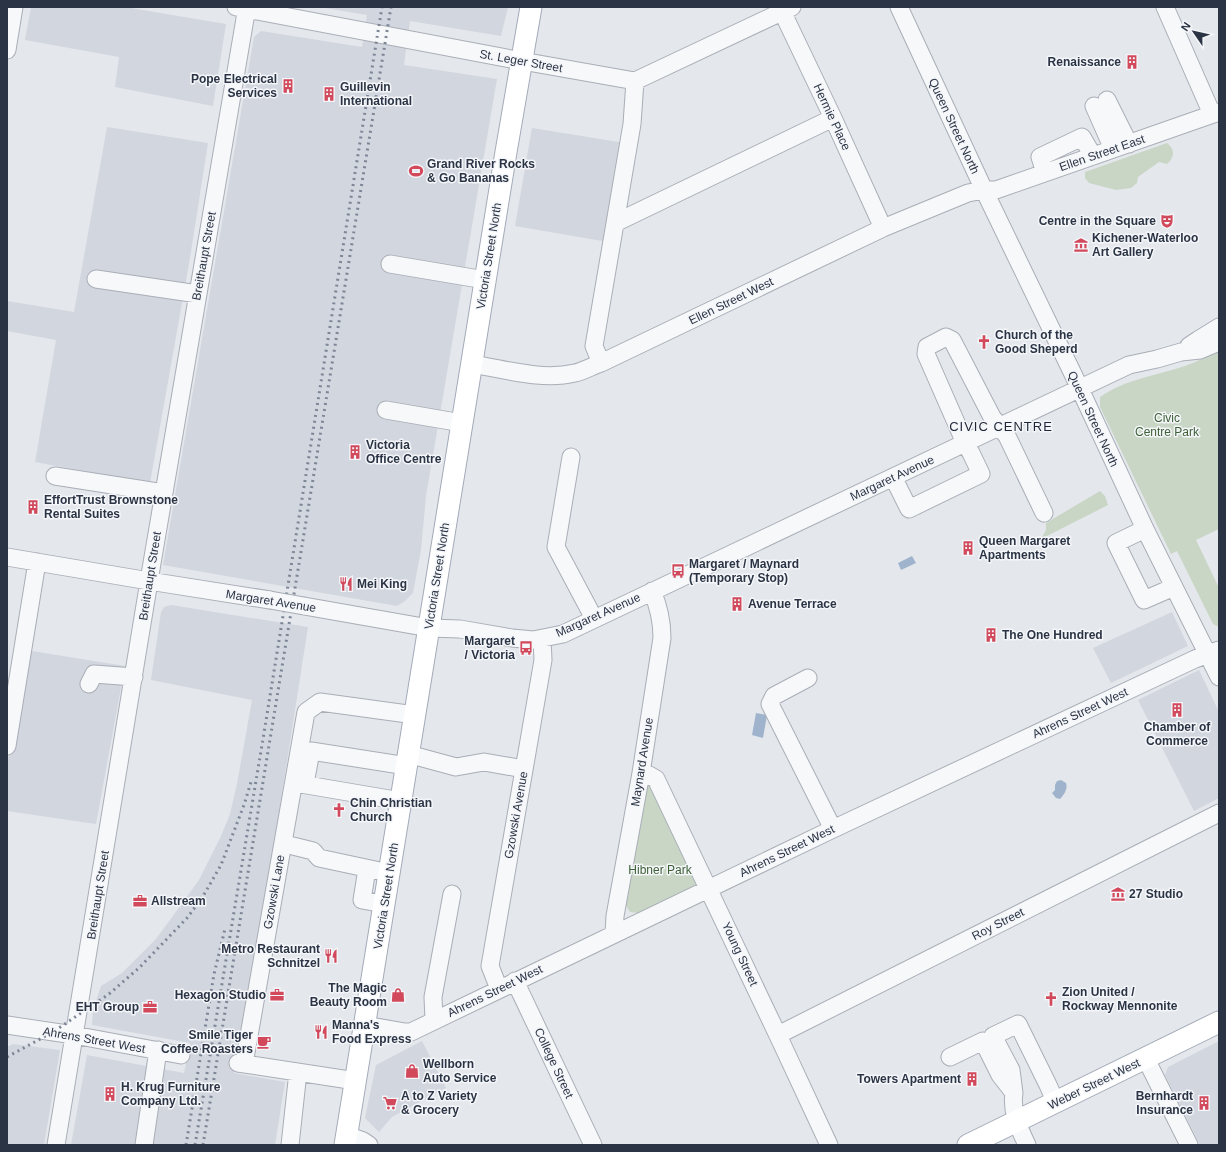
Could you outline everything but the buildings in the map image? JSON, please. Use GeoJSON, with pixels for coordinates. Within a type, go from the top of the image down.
{"type":"FeatureCollection","features":[{"type":"Feature","properties":{"kind":"main road","name":"Victoria Street North"},"geometry":{"type":"LineString","coordinates":[[346,1140],[471,364],[531,7]]}},
{"type":"Feature","properties":{"kind":"main road","name":"Weber Street West"},"geometry":{"type":"LineString","coordinates":[[968,1145],[1219,1022]]}},
{"type":"Feature","properties":{"kind":"street"},"geometry":{"type":"LineString","coordinates":[[7,50],[14,7]]}},
{"type":"Feature","properties":{"kind":"street","name":"Queen Street North"},"geometry":{"type":"LineString","coordinates":[[899,7],[984,190],[1174,587],[1213,652],[1219,677]]}},
{"type":"Feature","properties":{"kind":"street"},"geometry":{"type":"LineString","coordinates":[[1165,7],[1216,113]]}},
{"type":"Feature","properties":{"kind":"street","name":"St. Leger Street"},"geometry":{"type":"LineString","coordinates":[[244,8],[635,81]]}},
{"type":"Feature","properties":{"kind":"street","name":"Breithaupt Street"},"geometry":{"type":"LineString","coordinates":[[56,1145],[198,294],[244,8]]}},
{"type":"Feature","properties":{"kind":"street"},"geometry":{"type":"LineString","coordinates":[[601,363],[594,346],[632,124],[635,81],[785,9]]}},
{"type":"Feature","properties":{"kind":"street","name":"Hermie Place"},"geometry":{"type":"LineString","coordinates":[[785,9],[883,228]]}},
{"type":"Feature","properties":{"kind":"street"},"geometry":{"type":"LineString","coordinates":[[1113,149],[1101,103],[1129,144]]}},
{"type":"Feature","properties":{"kind":"street","name":"Ellen Street East"},"geometry":{"type":"LineString","coordinates":[[984,190],[996,190],[1216,113]]}},
{"type":"Feature","properties":{"kind":"street"},"geometry":{"type":"LineString","coordinates":[[615,223],[833,118]]}},
{"type":"Feature","properties":{"kind":"street","name":"Ellen Street West"},"geometry":{"type":"LineString","coordinates":[[471,364],[530,374],[554,376],[575,373],[601,363],[883,228],[968,193],[984,190]]}},
{"type":"Feature","properties":{"kind":"street"},"geometry":{"type":"LineString","coordinates":[[390,264],[485,280]]}},
{"type":"Feature","properties":{"kind":"street"},"geometry":{"type":"LineString","coordinates":[[96,279],[198,294]]}},
{"type":"Feature","properties":{"kind":"street"},"geometry":{"type":"LineString","coordinates":[[1181,352],[1219,328]]}},
{"type":"Feature","properties":{"kind":"street"},"geometry":{"type":"LineString","coordinates":[[893,477],[909,509],[983,478],[971,454],[964,444],[926,354],[927,347],[946,336],[952,340],[992,417],[1007,436],[1044,513]]}},
{"type":"Feature","properties":{"kind":"street"},"geometry":{"type":"LineString","coordinates":[[1181,352],[1200,350],[1219,342]]}},
{"type":"Feature","properties":{"kind":"street","name":"Margaret Avenue"},"geometry":{"type":"LineString","coordinates":[[7,557],[270,600],[429,628],[460,629],[512,638],[533,640],[542,639],[562,634],[1129,365],[1181,352]]}},
{"type":"Feature","properties":{"kind":"street"},"geometry":{"type":"LineString","coordinates":[[386,410],[462,423]]}},
{"type":"Feature","properties":{"kind":"street"},"geometry":{"type":"LineString","coordinates":[[571,457],[556,547],[594,619]]}},
{"type":"Feature","properties":{"kind":"street"},"geometry":{"type":"LineString","coordinates":[[56,476],[164,493]]}},
{"type":"Feature","properties":{"kind":"street"},"geometry":{"type":"LineString","coordinates":[[1146,529],[1116,543],[1128,568],[1144,600],[1174,587]]}},
{"type":"Feature","properties":{"kind":"street"},"geometry":{"type":"LineString","coordinates":[[7,746],[36,562]]}},
{"type":"Feature","properties":{"kind":"street","name":"Maynard Avenue"},"geometry":{"type":"LineString","coordinates":[[614,934],[615,916],[641,773],[662,638],[660,613],[652,591]]}},
{"type":"Feature","properties":{"kind":"street","name":"Gzowski Avenue"},"geometry":{"type":"LineString","coordinates":[[499,989],[490,966],[543,660],[542,639]]}},
{"type":"Feature","properties":{"kind":"street","name":"Ahrens Street West"},"geometry":{"type":"LineString","coordinates":[[365,1025],[411,1032],[833,829],[1213,652]]}},
{"type":"Feature","properties":{"kind":"street"},"geometry":{"type":"LineString","coordinates":[[89,684],[94,674],[134,678]]}},
{"type":"Feature","properties":{"kind":"street"},"geometry":{"type":"LineString","coordinates":[[808,678],[774,696],[770,704],[833,829]]}},
{"type":"Feature","properties":{"kind":"street","name":"Gzowski Lane"},"geometry":{"type":"LineString","coordinates":[[298,1072],[241,1064],[299,783],[304,720],[306,712],[320,702],[414,715]]}},
{"type":"Feature","properties":{"kind":"street"},"geometry":{"type":"LineString","coordinates":[[401,801],[299,783],[310,751],[407,760],[456,767],[484,762],[524,769]]}},
{"type":"Feature","properties":{"kind":"street","name":"Young Street"},"geometry":{"type":"LineString","coordinates":[[641,773],[656,779],[829,1145]]}},
{"type":"Feature","properties":{"kind":"street","name":"Roy Street"},"geometry":{"type":"LineString","coordinates":[[778,1036],[1219,813]]}},
{"type":"Feature","properties":{"kind":"street"},"geometry":{"type":"LineString","coordinates":[[293,846],[313,851],[319,858],[389,873]]}},
{"type":"Feature","properties":{"kind":"street"},"geometry":{"type":"LineString","coordinates":[[367,868],[362,900],[384,904]]}},
{"type":"Feature","properties":{"kind":"street"},"geometry":{"type":"LineString","coordinates":[[434,1020],[433,997],[452,894]]}},
{"type":"Feature","properties":{"kind":"street","name":"College Street"},"geometry":{"type":"LineString","coordinates":[[515,981],[593,1145]]}},
{"type":"Feature","properties":{"kind":"street"},"geometry":{"type":"LineString","coordinates":[[1027,1145],[1016,1122],[1011,1070],[993,1036],[1018,1024],[1056,1103]]}},
{"type":"Feature","properties":{"kind":"street","name":"Ahrens Street West"},"geometry":{"type":"LineString","coordinates":[[7,1025],[74,1035],[181,1055]]}},
{"type":"Feature","properties":{"kind":"street"},"geometry":{"type":"LineString","coordinates":[[950,1057],[983,1041],[1000,1075],[1014,1093]]}},
{"type":"Feature","properties":{"kind":"street"},"geometry":{"type":"LineString","coordinates":[[144,1145],[158,1050]]}},
{"type":"Feature","properties":{"kind":"street"},"geometry":{"type":"LineString","coordinates":[[1146,1059],[1189,1145]]}},
{"type":"Feature","properties":{"kind":"street"},"geometry":{"type":"LineString","coordinates":[[290,1145],[298,1072],[356,1081]]}},
{"type":"Feature","properties":{"kind":"street"},"geometry":{"type":"LineString","coordinates":[[346,1140],[363,1141],[369,1145]]}},
{"type":"Feature","properties":{"kind":"shaded area"},"geometry":{"type":"Polygon","coordinates":[[[31,7],[125,7],[226,24],[213,106],[115,87],[119,57],[25,40],[31,7]]]}},
{"type":"Feature","properties":{"kind":"shaded area"},"geometry":{"type":"Polygon","coordinates":[[[319,7],[508,7],[501,36],[410,21],[404,65],[497,79],[426,496],[421,550],[413,593],[397,606],[163,565],[254,37],[261,31],[362,47],[367,15],[319,7]]]}},
{"type":"Feature","properties":{"kind":"shaded area"},"geometry":{"type":"Polygon","coordinates":[[[107,127],[208,143],[190,258],[150,483],[35,462],[56,340],[7,331],[7,301],[74,312],[107,127]]]}},
{"type":"Feature","properties":{"kind":"shaded area"},"geometry":{"type":"Polygon","coordinates":[[[532,128],[625,143],[608,242],[515,226],[532,128]]]}},
{"type":"Feature","properties":{"kind":"shaded area"},"geometry":{"type":"Polygon","coordinates":[[[171,605],[308,627],[262,921],[234,1073],[285,1082],[275,1145],[71,1145],[87,1055],[184,1073],[190,1043],[92,1025],[93,1010],[101,986],[122,973],[156,939],[199,880],[221,836],[230,814],[237,784],[252,700],[151,680],[161,612],[164,607],[171,605]]]}},
{"type":"Feature","properties":{"kind":"shaded area"},"geometry":{"type":"Polygon","coordinates":[[[1172,612],[1188,646],[1111,683],[1093,648],[1172,612]]]}},
{"type":"Feature","properties":{"kind":"shaded area"},"geometry":{"type":"Polygon","coordinates":[[[26,650],[125,666],[96,824],[7,811],[7,765],[26,650]]]}},
{"type":"Feature","properties":{"kind":"shaded area"},"geometry":{"type":"Polygon","coordinates":[[[1199,670],[1219,712],[1219,798],[1194,811],[1138,700],[1199,670]]]}},
{"type":"Feature","properties":{"kind":"shaded area"},"geometry":{"type":"Polygon","coordinates":[[[422,1041],[446,1088],[392,1117],[379,1132],[365,1118],[376,1065],[422,1041]]]}},
{"type":"Feature","properties":{"kind":"shaded area"},"geometry":{"type":"Polygon","coordinates":[[[1219,1041],[1219,1145],[1200,1145],[1165,1075],[1168,1067],[1219,1041]]]}},
{"type":"Feature","properties":{"kind":"shaded area"},"geometry":{"type":"Polygon","coordinates":[[[13,1044],[60,1050],[44,1145],[7,1145],[7,1047],[13,1044]]]}},
{"type":"Feature","properties":{"kind":"green space"},"geometry":{"type":"Polygon","coordinates":[[[1167,143],[1173,151],[1169,162],[1167,164],[1159,162],[1138,177],[1137,183],[1131,188],[1116,190],[1089,183],[1085,178],[1085,172],[1167,143]]]}},
{"type":"Feature","properties":{"kind":"green space","name":"Civic Centre Park"},"geometry":{"type":"Polygon","coordinates":[[[1219,350],[1219,529],[1196,540],[1219,588],[1219,627],[1213,624],[1177,551],[1171,554],[1100,407],[1100,397],[1130,382],[1185,366],[1219,350]]]}},
{"type":"Feature","properties":{"kind":"green space"},"geometry":{"type":"Polygon","coordinates":[[[1100,491],[1105,496],[1108,505],[1041,539],[1046,530],[1046,523],[1100,491]]]}},
{"type":"Feature","properties":{"kind":"green space","name":"Hibner Park"},"geometry":{"type":"Polygon","coordinates":[[[648,785],[654,788],[697,884],[694,888],[638,913],[630,912],[625,904],[644,788],[648,785]]]}},
{"type":"Feature","properties":{"kind":"water"},"geometry":{"type":"Polygon","coordinates":[[[912,556],[916,563],[901,570],[898,563],[912,556]]]}},
{"type":"Feature","properties":{"kind":"water"},"geometry":{"type":"Polygon","coordinates":[[[756,713],[767,715],[763,738],[752,735],[756,713]]]}},
{"type":"Feature","properties":{"kind":"water"},"geometry":{"type":"Polygon","coordinates":[[[1061,780],[1066,783],[1066,790],[1060,799],[1056,798],[1052,793],[1055,790],[1057,781],[1061,780]]]}},
{"type":"Feature","properties":{"kind":"railway"},"geometry":{"type":"LineString","coordinates":[[195,1145],[263,739],[382,7]]}},
{"type":"Feature","properties":{"kind":"railway"},"geometry":{"type":"LineString","coordinates":[[203,1145],[391,7]]}},
{"type":"Feature","properties":{"kind":"railway"},"geometry":{"type":"LineString","coordinates":[[7,1057],[53,1032],[109,994],[140,967],[187,918],[202,898],[221,865],[244,805],[251,782]]}},
{"type":"Feature","properties":{"kind":"railway"},"geometry":{"type":"LineString","coordinates":[[186,1145],[214,974],[225,929]]}},
{"type":"Feature","properties":{"kind":"place","name":"Renaissance"},"geometry":{"type":"Point","coordinates":[1132,62]}},
{"type":"Feature","properties":{"kind":"place","name":"Pope Electrical Services"},"geometry":{"type":"Point","coordinates":[288,86]}},
{"type":"Feature","properties":{"kind":"place","name":"Guillevin International"},"geometry":{"type":"Point","coordinates":[329,94]}},
{"type":"Feature","properties":{"kind":"place","name":"Grand River Rocks & Go Bananas"},"geometry":{"type":"Point","coordinates":[416,171]}},
{"type":"Feature","properties":{"kind":"place","name":"Centre in the Square"},"geometry":{"type":"Point","coordinates":[1167,221]}},
{"type":"Feature","properties":{"kind":"place","name":"Kichener-Waterloo Art Gallery"},"geometry":{"type":"Point","coordinates":[1081,245]}},
{"type":"Feature","properties":{"kind":"place","name":"Church of the Good Sheperd"},"geometry":{"type":"Point","coordinates":[984,342]}},
{"type":"Feature","properties":{"kind":"place","name":"Victoria Office Centre"},"geometry":{"type":"Point","coordinates":[355,452]}},
{"type":"Feature","properties":{"kind":"place","name":"EffortTrust Brownstone Rental Suites"},"geometry":{"type":"Point","coordinates":[33,507]}},
{"type":"Feature","properties":{"kind":"place","name":"Queen Margaret Apartments"},"geometry":{"type":"Point","coordinates":[968,548]}},
{"type":"Feature","properties":{"kind":"place","name":"Margaret / Maynard (Temporary Stop)"},"geometry":{"type":"Point","coordinates":[678,571]}},
{"type":"Feature","properties":{"kind":"place","name":"Mei King"},"geometry":{"type":"Point","coordinates":[346,584]}},
{"type":"Feature","properties":{"kind":"place","name":"Avenue Terrace"},"geometry":{"type":"Point","coordinates":[737,604]}},
{"type":"Feature","properties":{"kind":"place","name":"The One Hundred"},"geometry":{"type":"Point","coordinates":[991,635]}},
{"type":"Feature","properties":{"kind":"place","name":"Margaret / Victoria"},"geometry":{"type":"Point","coordinates":[526,648]}},
{"type":"Feature","properties":{"kind":"place","name":"Chamber of Commerce"},"geometry":{"type":"Point","coordinates":[1177,710]}},
{"type":"Feature","properties":{"kind":"place","name":"Chin Christian Church"},"geometry":{"type":"Point","coordinates":[339,810]}},
{"type":"Feature","properties":{"kind":"place","name":"27 Studio"},"geometry":{"type":"Point","coordinates":[1118,894]}},
{"type":"Feature","properties":{"kind":"place","name":"Allstream"},"geometry":{"type":"Point","coordinates":[140,901]}},
{"type":"Feature","properties":{"kind":"place","name":"Metro Restaurant Schnitzel"},"geometry":{"type":"Point","coordinates":[331,956]}},
{"type":"Feature","properties":{"kind":"place","name":"Hexagon Studio"},"geometry":{"type":"Point","coordinates":[277,995]}},
{"type":"Feature","properties":{"kind":"place","name":"The Magic Beauty Room"},"geometry":{"type":"Point","coordinates":[398,995]}},
{"type":"Feature","properties":{"kind":"place","name":"Zion United / Rockway Mennonite"},"geometry":{"type":"Point","coordinates":[1051,999]}},
{"type":"Feature","properties":{"kind":"place","name":"EHT Group"},"geometry":{"type":"Point","coordinates":[150,1007]}},
{"type":"Feature","properties":{"kind":"place","name":"Manna's Food Express"},"geometry":{"type":"Point","coordinates":[321,1032]}},
{"type":"Feature","properties":{"kind":"place","name":"Smile Tiger Coffee Roasters"},"geometry":{"type":"Point","coordinates":[264,1042]}},
{"type":"Feature","properties":{"kind":"place","name":"Wellborn Auto Service"},"geometry":{"type":"Point","coordinates":[412,1071]}},
{"type":"Feature","properties":{"kind":"place","name":"Towers Apartment"},"geometry":{"type":"Point","coordinates":[972,1079]}},
{"type":"Feature","properties":{"kind":"place","name":"H. Krug Furniture Company Ltd."},"geometry":{"type":"Point","coordinates":[110,1094]}},
{"type":"Feature","properties":{"kind":"place","name":"A to Z Variety & Grocery"},"geometry":{"type":"Point","coordinates":[390,1103]}},
{"type":"Feature","properties":{"kind":"place","name":"Bernhardt Insurance"},"geometry":{"type":"Point","coordinates":[1204,1103]}},
{"type":"Feature","properties":{"kind":"district","name":"CIVIC CENTRE"},"geometry":{"type":"Point","coordinates":[1001,426]}}]}
